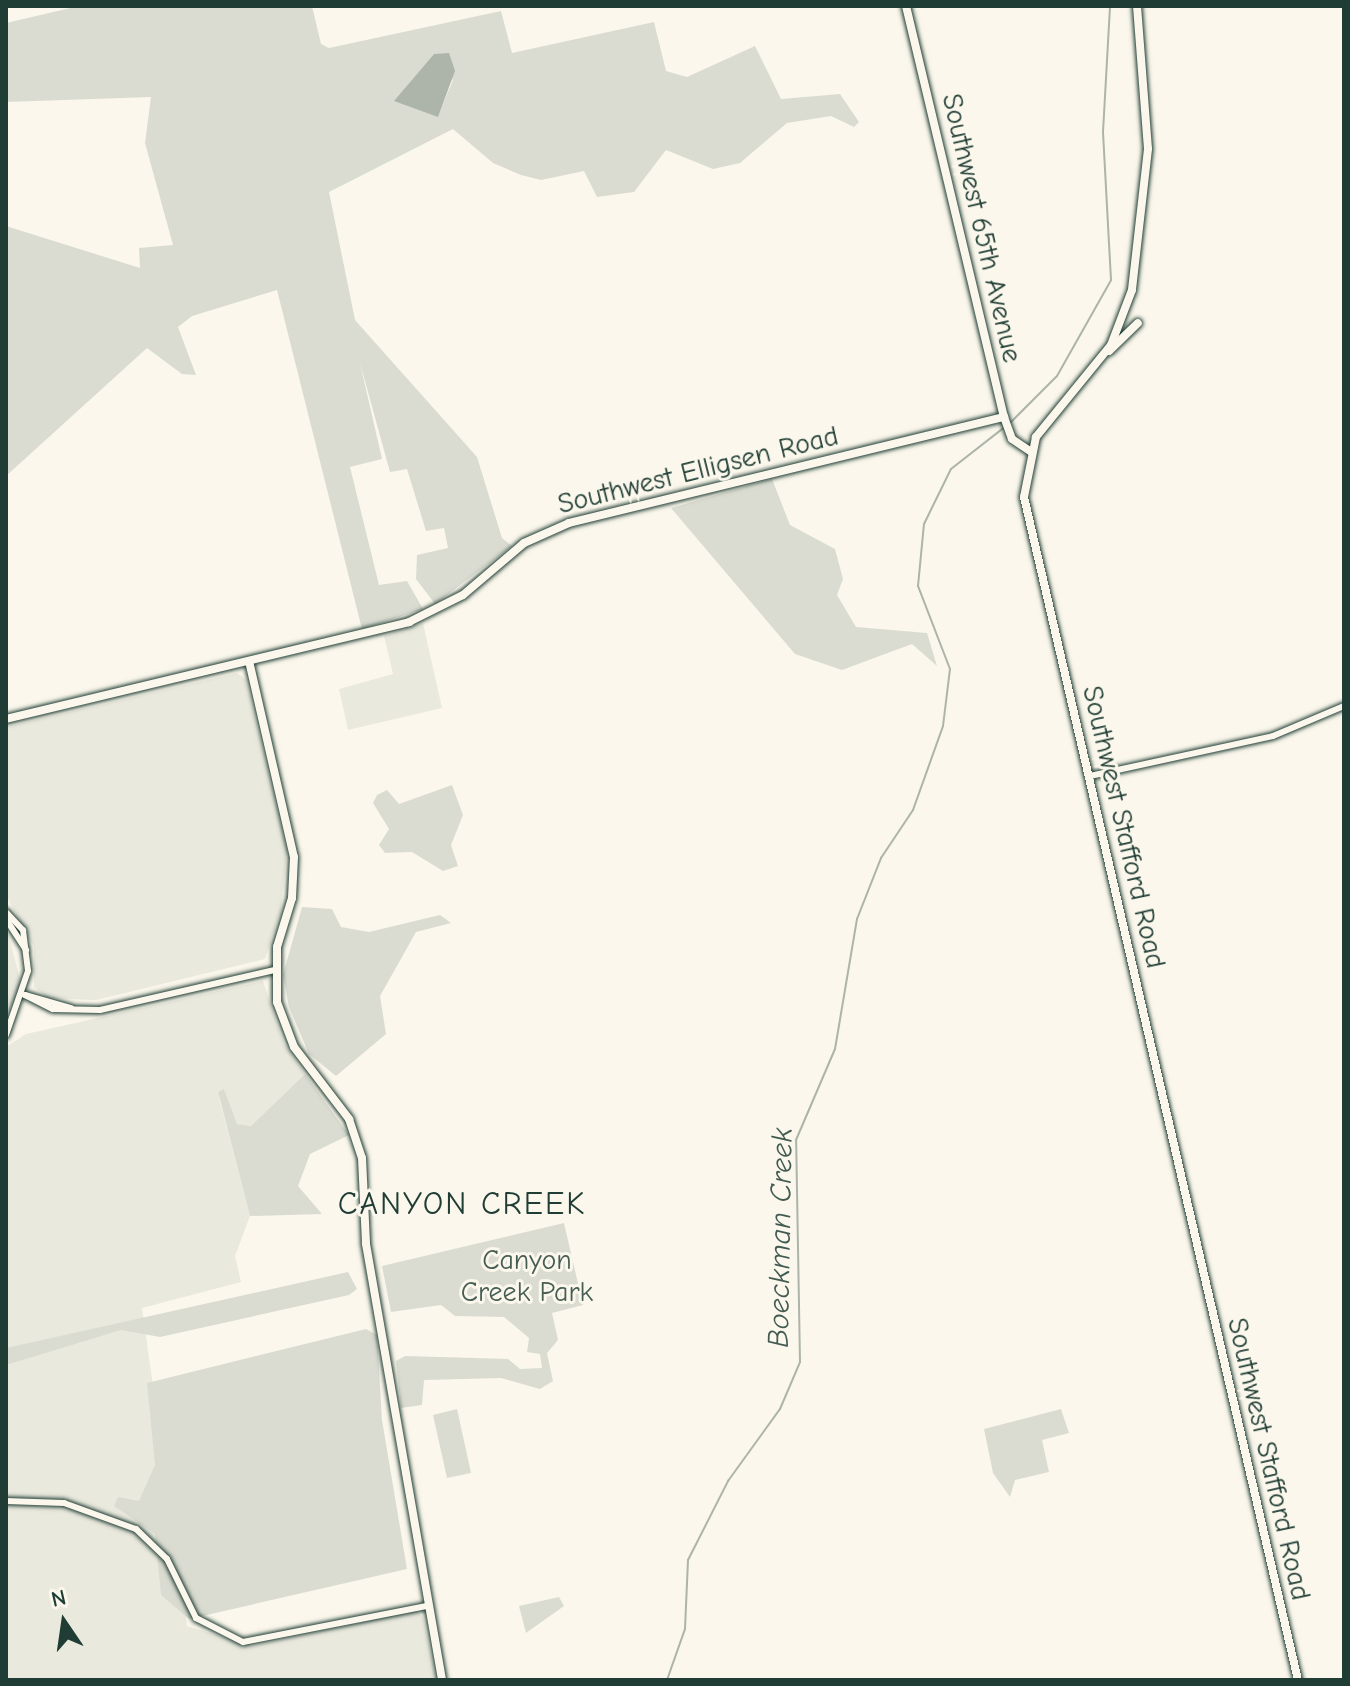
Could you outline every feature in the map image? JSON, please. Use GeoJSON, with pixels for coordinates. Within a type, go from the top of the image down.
{"type":"FeatureCollection","features":[{"type":"Feature","properties":{"kind":"main road","name":"Southwest 65th Avenue"},"geometry":{"type":"LineString","coordinates":[[906,6],[1004,417],[1012,439],[1030,451]]}},
{"type":"Feature","properties":{"kind":"main road","name":"Southwest Stafford Road"},"geometry":{"type":"LineString","coordinates":[[1137,6],[1148,168],[1130,298],[1105,354],[1051,414],[1030,451],[1026,511],[1298,1680]]}},
{"type":"Feature","properties":{"kind":"main road"},"geometry":{"type":"LineString","coordinates":[[1105,354],[1138,323]]}},
{"type":"Feature","properties":{"kind":"main road","name":"Southwest Elligsen Road"},"geometry":{"type":"LineString","coordinates":[[6,719],[425,615],[524,543],[569,523],[1004,417]]}},
{"type":"Feature","properties":{"kind":"main road"},"geometry":{"type":"LineString","coordinates":[[249,661],[294,857],[274,970],[286,1033],[343,1108],[362,1158],[366,1239],[426,1606],[442,1680]]}},
{"type":"Feature","properties":{"kind":"street"},"geometry":{"type":"LineString","coordinates":[[1090,776],[1273,736],[1344,706]]}},
{"type":"Feature","properties":{"kind":"street"},"geometry":{"type":"LineString","coordinates":[[6,912],[23,930],[26,950],[25,995],[6,1035]]}},
{"type":"Feature","properties":{"kind":"street"},"geometry":{"type":"LineString","coordinates":[[6,919],[26,950]]}},
{"type":"Feature","properties":{"kind":"street"},"geometry":{"type":"LineString","coordinates":[[25,995],[42,1006],[112,1008],[274,970]]}},
{"type":"Feature","properties":{"kind":"street"},"geometry":{"type":"LineString","coordinates":[[6,1501],[64,1503],[136,1529],[167,1559],[196,1618],[243,1642],[426,1606]]}},
{"type":"Feature","properties":{"kind":"shaded area"},"geometry":{"type":"Polygon","coordinates":[[[449,53],[455,71],[438,117],[394,101],[434,54],[449,53]]]}},
{"type":"Feature","properties":{"kind":"shaded area"},"geometry":{"type":"Polygon","coordinates":[[[423,623],[442,708],[348,730],[339,689],[393,674],[384,636],[423,623]]]}},
{"type":"Feature","properties":{"kind":"shaded area"},"geometry":{"type":"Polygon","coordinates":[[[237,673],[246,680],[287,851],[281,909],[265,959],[96,1000],[48,998],[34,987],[34,947],[6,895],[6,727],[237,673]]]}},
{"type":"Feature","properties":{"kind":"shaded area"},"geometry":{"type":"Polygon","coordinates":[[[6,925],[21,983],[6,1019],[6,925]]]}},
{"type":"Feature","properties":{"kind":"shaded area"},"geometry":{"type":"Polygon","coordinates":[[[263,981],[284,1044],[305,1074],[251,1126],[236,1124],[224,1089],[219,1098],[250,1216],[235,1256],[241,1282],[142,1308],[187,1626],[253,1646],[415,1611],[423,1617],[436,1680],[6,1680],[6,1047],[26,1034],[263,981]]]}},
{"type":"Feature","properties":{"kind":"green space"},"geometry":{"type":"Polygon","coordinates":[[[79,6],[312,6],[321,44],[329,48],[501,11],[512,53],[654,22],[666,71],[687,77],[755,46],[781,99],[840,94],[859,122],[854,127],[831,116],[787,123],[740,163],[713,169],[666,150],[634,192],[597,197],[584,171],[541,180],[521,175],[493,163],[453,129],[329,192],[355,320],[477,457],[502,538],[512,546],[435,604],[416,579],[417,555],[448,548],[444,528],[426,531],[407,469],[390,472],[360,363],[382,459],[350,467],[379,585],[407,581],[423,609],[362,629],[277,290],[192,316],[178,327],[196,375],[182,374],[147,348],[6,476],[6,226],[140,268],[139,248],[173,245],[145,143],[151,97],[6,102],[6,23],[79,6]],[[434,54],[395,101],[438,116],[453,80],[434,54]]]}},
{"type":"Feature","properties":{"kind":"green space"},"geometry":{"type":"Polygon","coordinates":[[[772,479],[790,525],[835,549],[843,579],[837,595],[856,627],[927,633],[937,666],[912,644],[842,670],[795,654],[671,508],[772,479]]]}},
{"type":"Feature","properties":{"kind":"green space"},"geometry":{"type":"Polygon","coordinates":[[[452,785],[463,815],[451,845],[458,866],[443,871],[412,852],[385,853],[379,845],[389,829],[373,803],[377,795],[387,790],[399,804],[452,785]]]}},
{"type":"Feature","properties":{"kind":"green space"},"geometry":{"type":"Polygon","coordinates":[[[302,907],[332,909],[341,927],[369,932],[440,915],[451,923],[416,932],[380,996],[386,1034],[336,1076],[309,1054],[289,1007],[283,975],[302,907]]]}},
{"type":"Feature","properties":{"kind":"green space"},"geometry":{"type":"Polygon","coordinates":[[[305,1074],[349,1135],[310,1154],[298,1186],[322,1214],[250,1216],[218,1092],[224,1089],[237,1124],[251,1126],[305,1074]]]}},
{"type":"Feature","properties":{"kind":"green space","name":"Canyon Creek Park"},"geometry":{"type":"Polygon","coordinates":[[[564,1223],[583,1305],[552,1313],[558,1340],[547,1353],[553,1381],[540,1389],[501,1378],[424,1380],[422,1405],[401,1408],[396,1361],[405,1356],[508,1359],[520,1369],[542,1368],[540,1354],[527,1352],[529,1338],[504,1317],[455,1316],[441,1305],[391,1312],[382,1266],[564,1223]]]}},
{"type":"Feature","properties":{"kind":"green space"},"geometry":{"type":"Polygon","coordinates":[[[348,1272],[357,1289],[349,1295],[160,1337],[121,1330],[6,1365],[6,1348],[348,1272]]]}},
{"type":"Feature","properties":{"kind":"green space"},"geometry":{"type":"Polygon","coordinates":[[[366,1329],[377,1335],[382,1420],[407,1569],[189,1619],[161,1595],[155,1534],[114,1506],[118,1497],[139,1501],[155,1465],[147,1383],[366,1329]]]}},
{"type":"Feature","properties":{"kind":"green space"},"geometry":{"type":"Polygon","coordinates":[[[457,1409],[471,1473],[447,1478],[433,1415],[457,1409]]]}},
{"type":"Feature","properties":{"kind":"green space"},"geometry":{"type":"Polygon","coordinates":[[[1061,1409],[1069,1433],[1042,1440],[1049,1472],[1015,1480],[1010,1497],[993,1473],[984,1429],[1061,1409]]]}},
{"type":"Feature","properties":{"kind":"green space"},"geometry":{"type":"Polygon","coordinates":[[[559,1597],[564,1606],[526,1633],[519,1606],[559,1597]]]}},
{"type":"Feature","properties":{"kind":"waterway","name":"Boeckman Creek"},"geometry":{"type":"LineString","coordinates":[[1011,422],[1057,376],[1111,280],[1103,132],[1110,6]]}},
{"type":"Feature","properties":{"kind":"waterway","name":"Boeckman Creek"},"geometry":{"type":"LineString","coordinates":[[667,1680],[685,1629],[688,1560],[728,1481],[780,1409],[800,1362],[796,1140],[835,1049],[857,919],[881,858],[913,810],[943,726],[950,669],[918,586],[924,524],[951,469],[1006,426]]}},
{"type":"Feature","properties":{"kind":"district","name":"CANYON CREEK"},"geometry":{"type":"Point","coordinates":[462,1204]}}]}
